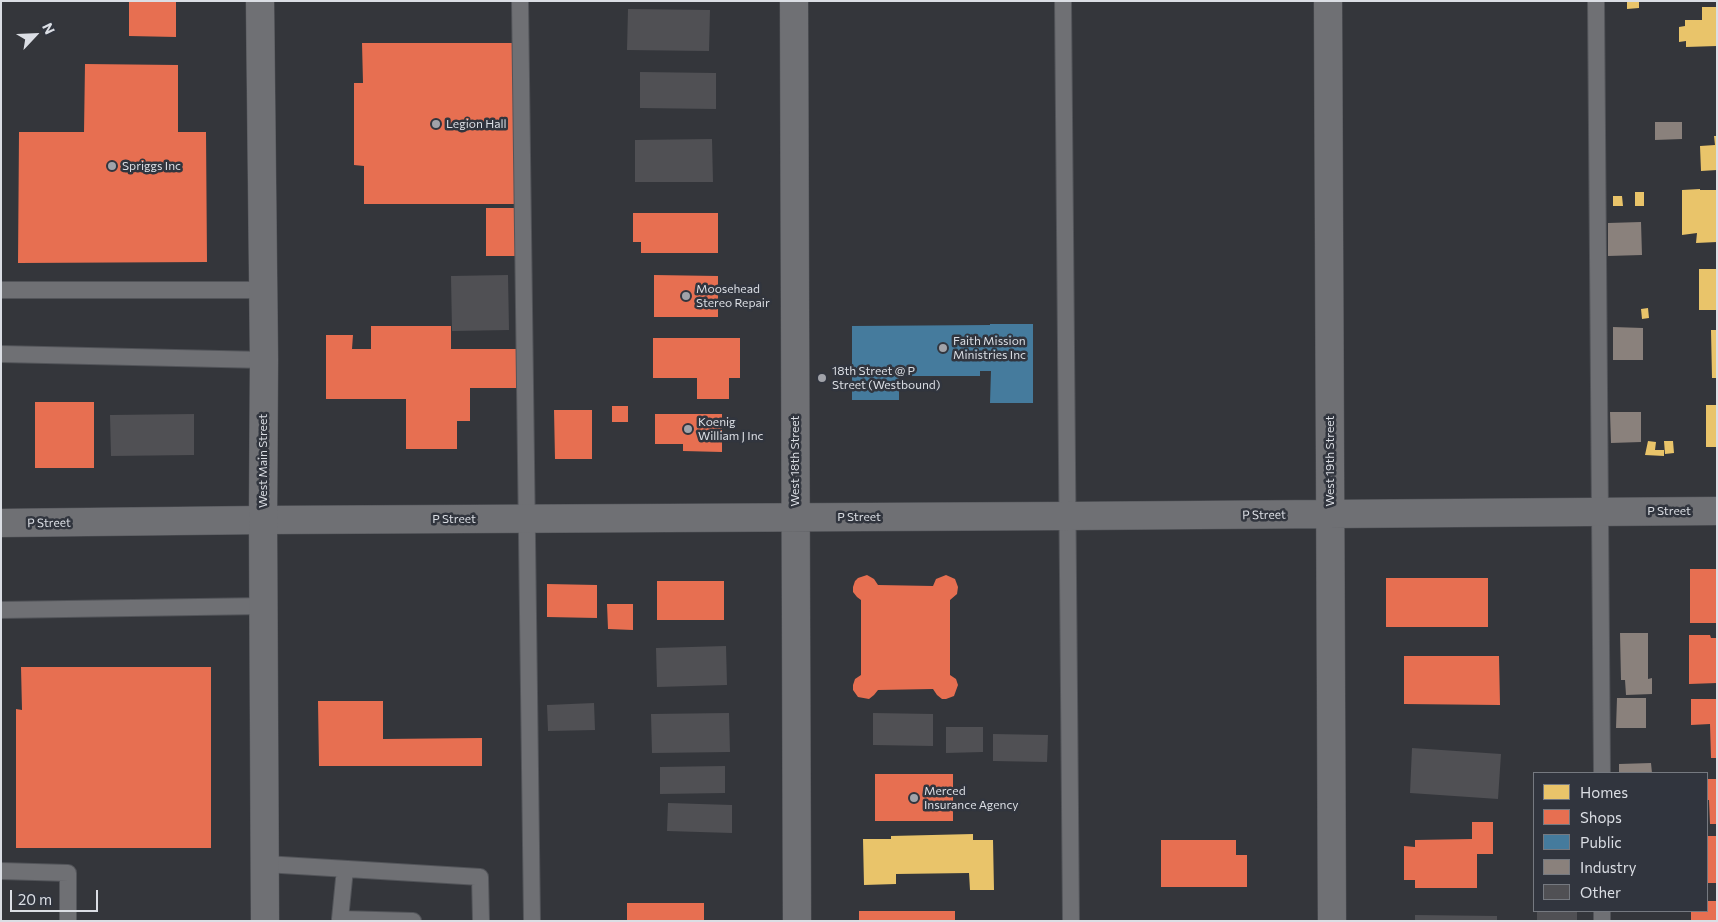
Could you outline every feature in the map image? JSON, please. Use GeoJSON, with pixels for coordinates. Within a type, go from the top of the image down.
{"type":"FeatureCollection","features":[{"type":"Feature","properties":{"kind":"street","name":"West Main Street"},"geometry":{"type":"LineString","coordinates":[[260,1],[264,290],[265,921]]}},
{"type":"Feature","properties":{"kind":"street","name":"West 18th Street"},"geometry":{"type":"LineString","coordinates":[[794,1],[798,921]]}},
{"type":"Feature","properties":{"kind":"street","name":"West 19th Street"},"geometry":{"type":"LineString","coordinates":[[1328,1],[1332,921]]}},
{"type":"Feature","properties":{"kind":"street","name":"P Street"},"geometry":{"type":"LineString","coordinates":[[1,524],[263,520],[1717,511]]}},
{"type":"Feature","properties":{"kind":"lane"},"geometry":{"type":"LineString","coordinates":[[520,1],[532,921]]}},
{"type":"Feature","properties":{"kind":"lane"},"geometry":{"type":"LineString","coordinates":[[1063,1],[1071,921]]}},
{"type":"Feature","properties":{"kind":"lane"},"geometry":{"type":"LineString","coordinates":[[1596,1],[1602,772]]}},
{"type":"Feature","properties":{"kind":"lane"},"geometry":{"type":"LineString","coordinates":[[1,290],[264,290]]}},
{"type":"Feature","properties":{"kind":"lane"},"geometry":{"type":"LineString","coordinates":[[1,354],[264,360]]}},
{"type":"Feature","properties":{"kind":"lane"},"geometry":{"type":"LineString","coordinates":[[1,610],[264,606]]}},
{"type":"Feature","properties":{"kind":"lane"},"geometry":{"type":"LineString","coordinates":[[265,864],[480,877],[482,921]]}},
{"type":"Feature","properties":{"kind":"lane"},"geometry":{"type":"LineString","coordinates":[[345,869],[340,919],[413,921]]}},
{"type":"Feature","properties":{"kind":"lane"},"geometry":{"type":"LineString","coordinates":[[1,872],[68,873],[68,921]]}},
{"type":"Feature","properties":{"kind":"building: Homes"},"geometry":{"type":"Polygon","coordinates":[[[1627,1],[1639,1],[1639,8],[1627,9],[1627,1]]]}},
{"type":"Feature","properties":{"kind":"building: Homes"},"geometry":{"type":"Polygon","coordinates":[[[1702,7],[1717,7],[1717,46],[1686,47],[1686,41],[1679,42],[1679,27],[1685,26],[1685,20],[1702,20],[1702,7]]]}},
{"type":"Feature","properties":{"kind":"building: Homes"},"geometry":{"type":"Polygon","coordinates":[[[1714,136],[1717,136],[1717,170],[1701,171],[1700,146],[1715,145],[1714,136]]]}},
{"type":"Feature","properties":{"kind":"building: Homes"},"geometry":{"type":"Polygon","coordinates":[[[1682,190],[1717,190],[1717,242],[1696,243],[1697,233],[1682,235],[1682,190]]]}},
{"type":"Feature","properties":{"kind":"building: Homes"},"geometry":{"type":"Polygon","coordinates":[[[1635,192],[1644,192],[1644,206],[1635,206],[1635,192]]]}},
{"type":"Feature","properties":{"kind":"building: Homes"},"geometry":{"type":"Polygon","coordinates":[[[1613,196],[1622,196],[1623,206],[1613,206],[1613,196]]]}},
{"type":"Feature","properties":{"kind":"building: Homes"},"geometry":{"type":"Polygon","coordinates":[[[1699,269],[1717,269],[1717,310],[1699,310],[1699,269]]]}},
{"type":"Feature","properties":{"kind":"building: Homes"},"geometry":{"type":"Polygon","coordinates":[[[1648,308],[1649,318],[1642,319],[1641,309],[1648,308]]]}},
{"type":"Feature","properties":{"kind":"building: Homes"},"geometry":{"type":"Polygon","coordinates":[[[1711,330],[1717,330],[1717,378],[1712,378],[1711,330]]]}},
{"type":"Feature","properties":{"kind":"building: Homes"},"geometry":{"type":"Polygon","coordinates":[[[1706,405],[1717,405],[1717,447],[1706,447],[1706,405]]]}},
{"type":"Feature","properties":{"kind":"building: Homes"},"geometry":{"type":"Polygon","coordinates":[[[1648,441],[1656,442],[1655,450],[1664,450],[1664,456],[1645,455],[1648,441]]]}},
{"type":"Feature","properties":{"kind":"building: Homes"},"geometry":{"type":"Polygon","coordinates":[[[1664,441],[1673,441],[1674,453],[1665,454],[1664,441]]]}},
{"type":"Feature","properties":{"kind":"building: Homes"},"geometry":{"type":"Polygon","coordinates":[[[973,834],[973,840],[993,840],[994,890],[970,890],[969,873],[896,874],[896,884],[864,885],[863,839],[891,839],[891,836],[973,834]]]}},
{"type":"Feature","properties":{"kind":"building: Shops"},"geometry":{"type":"Polygon","coordinates":[[[129,1],[176,1],[176,37],[129,36],[129,1]]]}},
{"type":"Feature","properties":{"kind":"building: Shops","name":"Legion Hall"},"geometry":{"type":"Polygon","coordinates":[[[362,43],[517,43],[520,204],[364,204],[364,166],[354,165],[354,83],[363,83],[362,43]]]}},
{"type":"Feature","properties":{"kind":"building: Shops"},"geometry":{"type":"Polygon","coordinates":[[[85,64],[178,65],[178,132],[206,132],[207,262],[18,263],[19,132],[84,132],[85,64]]]}},
{"type":"Feature","properties":{"kind":"building: Shops"},"geometry":{"type":"Polygon","coordinates":[[[486,208],[516,208],[516,256],[486,256],[486,208]]]}},
{"type":"Feature","properties":{"kind":"building: Shops"},"geometry":{"type":"Polygon","coordinates":[[[633,213],[718,213],[718,253],[641,253],[641,242],[633,242],[633,213]]]}},
{"type":"Feature","properties":{"kind":"building: Shops","name":"Moosehead Stereo Repair"},"geometry":{"type":"Polygon","coordinates":[[[654,275],[718,276],[718,317],[654,317],[654,275]]]}},
{"type":"Feature","properties":{"kind":"building: Shops"},"geometry":{"type":"Polygon","coordinates":[[[371,326],[451,326],[451,349],[520,349],[520,388],[470,388],[470,421],[457,421],[457,449],[406,449],[406,399],[326,399],[326,335],[353,335],[352,349],[371,349],[371,326]]]}},
{"type":"Feature","properties":{"kind":"building: Shops"},"geometry":{"type":"Polygon","coordinates":[[[653,338],[740,338],[740,378],[729,378],[729,399],[697,399],[697,378],[653,378],[653,338]]]}},
{"type":"Feature","properties":{"kind":"building: Shops"},"geometry":{"type":"Polygon","coordinates":[[[35,402],[94,402],[94,468],[35,468],[35,402]]]}},
{"type":"Feature","properties":{"kind":"building: Shops"},"geometry":{"type":"Polygon","coordinates":[[[612,406],[628,406],[628,422],[612,422],[612,406]]]}},
{"type":"Feature","properties":{"kind":"building: Shops"},"geometry":{"type":"Polygon","coordinates":[[[554,410],[592,410],[592,459],[555,459],[554,410]]]}},
{"type":"Feature","properties":{"kind":"building: Shops","name":"Koenig William J Inc"},"geometry":{"type":"Polygon","coordinates":[[[655,414],[722,414],[722,452],[683,451],[683,444],[655,444],[655,414]]]}},
{"type":"Feature","properties":{"kind":"building: Shops"},"geometry":{"type":"Polygon","coordinates":[[[1690,569],[1717,569],[1717,623],[1690,623],[1690,569]]]}},
{"type":"Feature","properties":{"kind":"building: Shops"},"geometry":{"type":"Polygon","coordinates":[[[867,575],[874,579],[878,585],[933,586],[936,579],[946,575],[955,579],[958,587],[957,594],[950,600],[950,675],[956,679],[958,685],[954,696],[942,699],[933,689],[878,690],[869,699],[858,697],[853,690],[853,685],[855,679],[861,675],[861,600],[853,592],[855,581],[867,575]]]}},
{"type":"Feature","properties":{"kind":"building: Shops"},"geometry":{"type":"Polygon","coordinates":[[[1386,578],[1488,578],[1488,627],[1386,627],[1386,578]]]}},
{"type":"Feature","properties":{"kind":"building: Shops"},"geometry":{"type":"Polygon","coordinates":[[[657,581],[724,581],[724,620],[657,620],[657,581]]]}},
{"type":"Feature","properties":{"kind":"building: Shops"},"geometry":{"type":"Polygon","coordinates":[[[547,584],[597,585],[597,618],[547,617],[547,584]]]}},
{"type":"Feature","properties":{"kind":"building: Shops"},"geometry":{"type":"Polygon","coordinates":[[[607,604],[633,604],[633,630],[608,629],[607,604]]]}},
{"type":"Feature","properties":{"kind":"building: Shops"},"geometry":{"type":"Polygon","coordinates":[[[1689,635],[1710,635],[1711,638],[1717,638],[1717,683],[1689,684],[1689,635]]]}},
{"type":"Feature","properties":{"kind":"building: Shops"},"geometry":{"type":"Polygon","coordinates":[[[1404,656],[1499,656],[1500,705],[1404,704],[1404,656]]]}},
{"type":"Feature","properties":{"kind":"building: Shops"},"geometry":{"type":"Polygon","coordinates":[[[21,667],[211,667],[211,848],[16,848],[16,709],[22,710],[21,667]]]}},
{"type":"Feature","properties":{"kind":"building: Shops"},"geometry":{"type":"Polygon","coordinates":[[[1691,699],[1717,699],[1717,758],[1711,758],[1710,724],[1691,725],[1691,699]]]}},
{"type":"Feature","properties":{"kind":"building: Shops"},"geometry":{"type":"Polygon","coordinates":[[[318,701],[383,701],[383,739],[482,738],[482,766],[319,766],[318,701]]]}},
{"type":"Feature","properties":{"kind":"building: Shops","name":"Merced Insurance Agency"},"geometry":{"type":"Polygon","coordinates":[[[875,774],[953,774],[953,821],[875,821],[875,774]]]}},
{"type":"Feature","properties":{"kind":"building: Shops"},"geometry":{"type":"Polygon","coordinates":[[[1708,779],[1717,779],[1717,824],[1710,824],[1708,779]]]}},
{"type":"Feature","properties":{"kind":"building: Shops"},"geometry":{"type":"Polygon","coordinates":[[[1472,822],[1493,822],[1493,854],[1477,854],[1477,888],[1415,888],[1415,880],[1404,880],[1404,846],[1415,847],[1415,840],[1472,839],[1472,822]]]}},
{"type":"Feature","properties":{"kind":"building: Shops"},"geometry":{"type":"Polygon","coordinates":[[[1708,836],[1717,836],[1717,883],[1708,883],[1708,836]]]}},
{"type":"Feature","properties":{"kind":"building: Shops"},"geometry":{"type":"Polygon","coordinates":[[[1161,840],[1236,840],[1236,855],[1247,855],[1247,887],[1161,887],[1161,840]]]}},
{"type":"Feature","properties":{"kind":"building: Shops"},"geometry":{"type":"Polygon","coordinates":[[[1708,901],[1717,901],[1717,921],[1691,921],[1691,912],[1708,912],[1708,901]]]}},
{"type":"Feature","properties":{"kind":"building: Shops"},"geometry":{"type":"Polygon","coordinates":[[[627,903],[704,903],[704,921],[627,921],[627,903]]]}},
{"type":"Feature","properties":{"kind":"building: Shops"},"geometry":{"type":"Polygon","coordinates":[[[859,911],[955,911],[955,921],[859,921],[859,911]]]}},
{"type":"Feature","properties":{"kind":"building: Public","name":"Faith Mission Ministries Inc"},"geometry":{"type":"Polygon","coordinates":[[[1033,324],[1033,403],[990,403],[991,371],[980,371],[980,376],[899,376],[899,400],[852,400],[852,326],[1033,324]]]}},
{"type":"Feature","properties":{"kind":"building: Industry"},"geometry":{"type":"Polygon","coordinates":[[[1655,122],[1682,122],[1682,139],[1655,140],[1655,122]]]}},
{"type":"Feature","properties":{"kind":"building: Industry"},"geometry":{"type":"Polygon","coordinates":[[[1641,222],[1642,255],[1608,256],[1608,223],[1641,222]]]}},
{"type":"Feature","properties":{"kind":"building: Industry"},"geometry":{"type":"Polygon","coordinates":[[[1613,327],[1643,328],[1643,360],[1613,360],[1613,327]]]}},
{"type":"Feature","properties":{"kind":"building: Industry"},"geometry":{"type":"Polygon","coordinates":[[[1610,412],[1641,412],[1641,442],[1611,443],[1610,412]]]}},
{"type":"Feature","properties":{"kind":"building: Industry"},"geometry":{"type":"Polygon","coordinates":[[[1620,633],[1648,633],[1648,679],[1652,678],[1652,694],[1626,695],[1625,680],[1621,680],[1620,633]]]}},
{"type":"Feature","properties":{"kind":"building: Industry"},"geometry":{"type":"Polygon","coordinates":[[[1617,698],[1646,698],[1646,728],[1616,728],[1617,698]]]}},
{"type":"Feature","properties":{"kind":"building: Industry"},"geometry":{"type":"Polygon","coordinates":[[[1651,763],[1652,772],[1619,772],[1619,764],[1651,763]]]}},
{"type":"Feature","properties":{"kind":"building: Other"},"geometry":{"type":"Polygon","coordinates":[[[628,9],[710,10],[709,51],[627,50],[628,9]]]}},
{"type":"Feature","properties":{"kind":"building: Other"},"geometry":{"type":"Polygon","coordinates":[[[640,72],[716,73],[716,109],[640,108],[640,72]]]}},
{"type":"Feature","properties":{"kind":"building: Other"},"geometry":{"type":"Polygon","coordinates":[[[712,139],[713,182],[635,182],[635,140],[712,139]]]}},
{"type":"Feature","properties":{"kind":"building: Other"},"geometry":{"type":"Polygon","coordinates":[[[508,275],[509,330],[452,331],[451,276],[508,275]]]}},
{"type":"Feature","properties":{"kind":"building: Other"},"geometry":{"type":"Polygon","coordinates":[[[194,414],[194,455],[111,456],[110,415],[194,414]]]}},
{"type":"Feature","properties":{"kind":"building: Other"},"geometry":{"type":"Polygon","coordinates":[[[726,646],[727,685],[657,687],[656,648],[726,646]]]}},
{"type":"Feature","properties":{"kind":"building: Other"},"geometry":{"type":"Polygon","coordinates":[[[594,703],[595,730],[548,731],[547,705],[594,703]]]}},
{"type":"Feature","properties":{"kind":"building: Other"},"geometry":{"type":"Polygon","coordinates":[[[729,713],[730,752],[652,753],[651,714],[729,713]]]}},
{"type":"Feature","properties":{"kind":"building: Other"},"geometry":{"type":"Polygon","coordinates":[[[873,713],[933,714],[933,746],[873,745],[873,713]]]}},
{"type":"Feature","properties":{"kind":"building: Other"},"geometry":{"type":"Polygon","coordinates":[[[946,727],[983,727],[983,752],[946,753],[946,727]]]}},
{"type":"Feature","properties":{"kind":"building: Other"},"geometry":{"type":"Polygon","coordinates":[[[993,734],[1048,735],[1047,762],[993,761],[993,734]]]}},
{"type":"Feature","properties":{"kind":"building: Other"},"geometry":{"type":"Polygon","coordinates":[[[1412,748],[1501,754],[1498,799],[1410,793],[1412,748]]]}},
{"type":"Feature","properties":{"kind":"building: Other"},"geometry":{"type":"Polygon","coordinates":[[[725,766],[725,793],[660,794],[660,767],[725,766]]]}},
{"type":"Feature","properties":{"kind":"building: Other"},"geometry":{"type":"Polygon","coordinates":[[[668,803],[732,805],[732,833],[667,831],[668,803]]]}},
{"type":"Feature","properties":{"kind":"building: Other"},"geometry":{"type":"Polygon","coordinates":[[[1537,912],[1577,912],[1577,921],[1537,921],[1537,912]]]}},
{"type":"Feature","properties":{"kind":"building: Other"},"geometry":{"type":"Polygon","coordinates":[[[1415,915],[1497,916],[1497,921],[1415,921],[1415,915]]]}},
{"type":"Feature","properties":{"kind":"place","name":"Legion Hall"},"geometry":{"type":"Point","coordinates":[436,124]}},
{"type":"Feature","properties":{"kind":"place","name":"Spriggs Inc"},"geometry":{"type":"Point","coordinates":[112,166]}},
{"type":"Feature","properties":{"kind":"place","name":"Moosehead Stereo Repair"},"geometry":{"type":"Point","coordinates":[686,296]}},
{"type":"Feature","properties":{"kind":"place","name":"Faith Mission Ministries Inc"},"geometry":{"type":"Point","coordinates":[943,348]}},
{"type":"Feature","properties":{"kind":"place","name":"18th Street @ P Street (Westbound)"},"geometry":{"type":"Point","coordinates":[822,378]}},
{"type":"Feature","properties":{"kind":"place","name":"Koenig William J Inc"},"geometry":{"type":"Point","coordinates":[688,429]}},
{"type":"Feature","properties":{"kind":"place","name":"Merced Insurance Agency"},"geometry":{"type":"Point","coordinates":[914,798]}}]}
